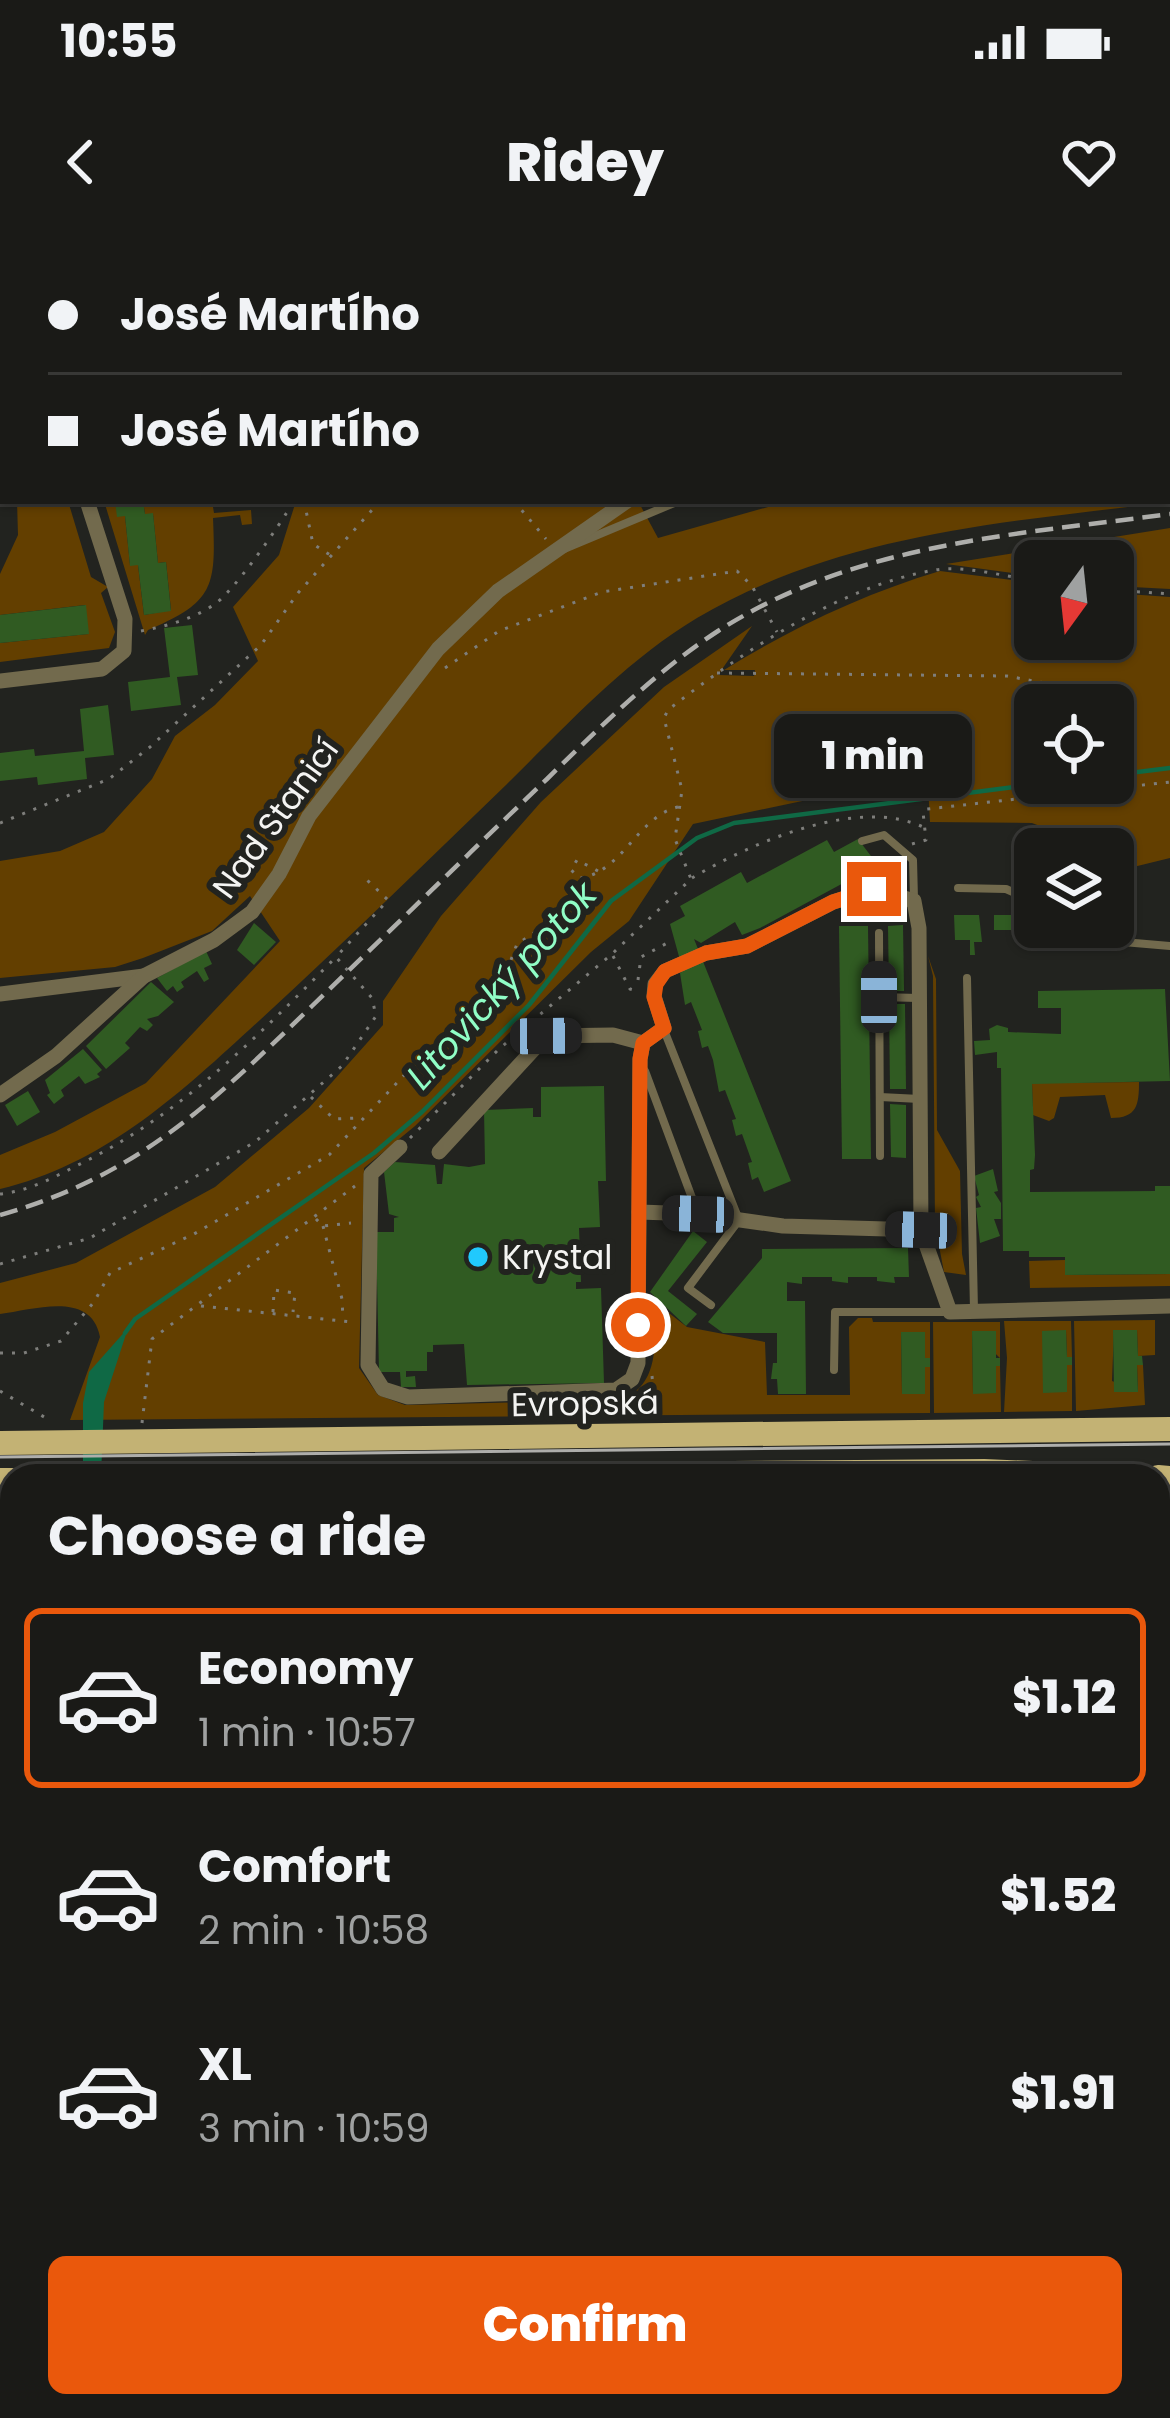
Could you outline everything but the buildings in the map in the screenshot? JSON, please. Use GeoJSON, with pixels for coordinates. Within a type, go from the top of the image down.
{"type":"FeatureCollection","features":[{"type":"Feature","properties":{"kind":"main road","name":"Evropská"},"geometry":{"type":"LineString","coordinates":[[0,1443],[1170,1430]]}},
{"type":"Feature","properties":{"kind":"street"},"geometry":{"type":"LineString","coordinates":[[0,681],[102,669],[124,651],[127,634],[88,504]]}},
{"type":"Feature","properties":{"kind":"street","name":"Nad Stanicí"},"geometry":{"type":"LineString","coordinates":[[0,1095],[56,1056],[144,976],[214,940],[252,912],[279,874],[309,816],[439,649],[498,591],[623,504]]}},
{"type":"Feature","properties":{"kind":"street"},"geometry":{"type":"LineString","coordinates":[[400,1147],[370,1174],[368,1365],[383,1389],[407,1397],[616,1390],[632,1379],[638,1363],[641,1051],[664,1028],[654,997],[656,984],[665,971],[706,953],[747,946],[833,902],[874,889],[914,901],[919,928],[921,1230],[950,1312],[1170,1306]]}},
{"type":"Feature","properties":{"kind":"street"},"geometry":{"type":"LineString","coordinates":[[0,994],[144,976]]}},
{"type":"Feature","properties":{"kind":"street"},"geometry":{"type":"LineString","coordinates":[[439,1152],[546,1036],[613,1036],[641,1051]]}},
{"type":"Feature","properties":{"kind":"street"},"geometry":{"type":"LineString","coordinates":[[639,1212],[698,1214],[782,1226],[921,1230]]}},
{"type":"Feature","properties":{"kind":"lane"},"geometry":{"type":"LineString","coordinates":[[555,550],[573,548],[672,504]]}},
{"type":"Feature","properties":{"kind":"lane"},"geometry":{"type":"LineString","coordinates":[[862,841],[884,835],[914,860],[914,901]]}},
{"type":"Feature","properties":{"kind":"lane"},"geometry":{"type":"LineString","coordinates":[[958,888],[1014,893]]}},
{"type":"Feature","properties":{"kind":"lane"},"geometry":{"type":"LineString","coordinates":[[879,933],[880,1156]]}},
{"type":"Feature","properties":{"kind":"lane"},"geometry":{"type":"LineString","coordinates":[[1134,943],[1170,946]]}},
{"type":"Feature","properties":{"kind":"lane"},"geometry":{"type":"LineString","coordinates":[[967,978],[974,1311]]}},
{"type":"Feature","properties":{"kind":"lane"},"geometry":{"type":"LineString","coordinates":[[879,997],[919,998]]}},
{"type":"Feature","properties":{"kind":"lane"},"geometry":{"type":"LineString","coordinates":[[664,1028],[740,1220],[688,1288],[711,1305]]}},
{"type":"Feature","properties":{"kind":"lane"},"geometry":{"type":"LineString","coordinates":[[641,1051],[698,1214]]}},
{"type":"Feature","properties":{"kind":"lane"},"geometry":{"type":"LineString","coordinates":[[880,1097],[920,1099]]}},
{"type":"Feature","properties":{"kind":"lane"},"geometry":{"type":"LineString","coordinates":[[834,1370],[836,1312],[950,1312]]}},
{"type":"Feature","properties":{"kind":"path"},"geometry":{"type":"LineString","coordinates":[[127,634],[174,625],[217,604],[276,533],[292,504]]}},
{"type":"Feature","properties":{"kind":"path"},"geometry":{"type":"LineString","coordinates":[[305,504],[313,544],[331,556]]}},
{"type":"Feature","properties":{"kind":"path"},"geometry":{"type":"LineString","coordinates":[[0,824],[109,778],[150,747],[261,645],[377,504]]}},
{"type":"Feature","properties":{"kind":"path"},"geometry":{"type":"LineString","coordinates":[[517,504],[555,550]]}},
{"type":"Feature","properties":{"kind":"path"},"geometry":{"type":"LineString","coordinates":[[691,879],[675,839],[682,790],[664,718],[668,710],[777,633],[890,582],[939,568],[1014,577]]}},
{"type":"Feature","properties":{"kind":"path"},"geometry":{"type":"LineString","coordinates":[[446,668],[500,631],[602,592],[737,571],[752,586],[777,633]]}},
{"type":"Feature","properties":{"kind":"path"},"geometry":{"type":"LineString","coordinates":[[1134,591],[1170,594]]}},
{"type":"Feature","properties":{"kind":"path"},"geometry":{"type":"LineString","coordinates":[[715,673],[1007,676],[1049,684]]}},
{"type":"Feature","properties":{"kind":"path"},"geometry":{"type":"LineString","coordinates":[[1134,787],[1170,782]]}},
{"type":"Feature","properties":{"kind":"path"},"geometry":{"type":"LineString","coordinates":[[900,848],[926,840],[926,809],[1014,800]]}},
{"type":"Feature","properties":{"kind":"path"},"geometry":{"type":"LineString","coordinates":[[0,1353],[24,1353],[61,1341],[94,1302],[110,1273],[194,1234],[329,1155],[408,1071],[435,1065],[492,1010],[517,944],[565,913],[589,877],[622,854],[659,815],[678,807]]}},
{"type":"Feature","properties":{"kind":"path"},"geometry":{"type":"LineString","coordinates":[[400,1147],[499,1049],[612,954],[691,879],[795,832],[850,817],[890,817],[925,827]]}},
{"type":"Feature","properties":{"kind":"path"},"geometry":{"type":"LineString","coordinates":[[589,877],[580,878],[571,870],[577,860],[598,871]]}},
{"type":"Feature","properties":{"kind":"path"},"geometry":{"type":"LineString","coordinates":[[0,1194],[44,1183],[172,1111],[264,1029],[388,900],[367,880]]}},
{"type":"Feature","properties":{"kind":"path"},"geometry":{"type":"LineString","coordinates":[[612,954],[630,989],[643,993],[637,972],[641,957],[671,941]]}},
{"type":"Feature","properties":{"kind":"path"},"geometry":{"type":"LineString","coordinates":[[0,1264],[90,1238],[146,1208],[200,1171],[255,1142],[342,1066],[376,1016],[372,998],[336,957]]}},
{"type":"Feature","properties":{"kind":"path"},"geometry":{"type":"LineString","coordinates":[[309,1095],[334,1119],[361,1118]]}},
{"type":"Feature","properties":{"kind":"path"},"geometry":{"type":"LineString","coordinates":[[142,1418],[152,1339],[370,1174]]}},
{"type":"Feature","properties":{"kind":"path"},"geometry":{"type":"LineString","coordinates":[[314,1217],[323,1226],[343,1321]]}},
{"type":"Feature","properties":{"kind":"path"},"geometry":{"type":"LineString","coordinates":[[323,1226],[370,1221]]}},
{"type":"Feature","properties":{"kind":"path"},"geometry":{"type":"LineString","coordinates":[[272,1314],[274,1290],[295,1292],[293,1316]]}},
{"type":"Feature","properties":{"kind":"path"},"geometry":{"type":"LineString","coordinates":[[199,1306],[368,1324]]}},
{"type":"Feature","properties":{"kind":"path"},"geometry":{"type":"LineString","coordinates":[[638,1363],[653,1378],[656,1424]]}},
{"type":"Feature","properties":{"kind":"path"},"geometry":{"type":"LineString","coordinates":[[0,1390],[50,1420]]}},
{"type":"Feature","properties":{"kind":"shaded area"},"geometry":{"type":"Polygon","coordinates":[[[17,504],[69,504],[91,577],[108,587],[101,593],[115,632],[109,648],[0,662],[0,643],[88,634],[85,605],[0,615],[0,574],[18,535],[17,504]]]}},
{"type":"Feature","properties":{"kind":"shaded area"},"geometry":{"type":"Polygon","coordinates":[[[105,504],[117,504],[125,516],[130,565],[138,565],[144,615],[171,610],[166,562],[158,563],[153,514],[145,514],[143,504],[212,504],[214,513],[251,510],[252,524],[242,525],[240,515],[213,518],[213,561],[206,589],[186,610],[145,635],[105,504]]]}},
{"type":"Feature","properties":{"kind":"shaded area"},"geometry":{"type":"Polygon","coordinates":[[[295,504],[640,504],[658,538],[778,504],[1154,504],[987,525],[867,549],[752,589],[697,618],[597,696],[314,969],[164,1104],[71,1164],[0,1189],[0,1155],[55,1132],[146,1083],[280,941],[250,896],[212,931],[143,958],[115,967],[0,978],[0,861],[60,851],[104,832],[152,779],[175,736],[215,705],[258,661],[233,607],[279,555],[295,504]]]}},
{"type":"Feature","properties":{"kind":"shaded area"},"geometry":{"type":"Polygon","coordinates":[[[1170,528],[1170,589],[1134,587],[1134,540],[1095,540],[1170,528]]]}},
{"type":"Feature","properties":{"kind":"shaded area"},"geometry":{"type":"Polygon","coordinates":[[[1014,553],[1014,573],[946,564],[1014,553]]]}},
{"type":"Feature","properties":{"kind":"shaded area"},"geometry":{"type":"Polygon","coordinates":[[[940,571],[1014,580],[1014,660],[1134,660],[1134,594],[1170,597],[1170,858],[1134,867],[1134,828],[930,822],[928,786],[826,796],[693,824],[629,921],[591,952],[415,1126],[364,1168],[359,1368],[378,1395],[405,1405],[619,1400],[643,1384],[649,1373],[656,1303],[687,1327],[765,1342],[767,1395],[850,1395],[849,1327],[858,1318],[930,1322],[930,1358],[925,1358],[925,1332],[901,1333],[902,1394],[925,1394],[925,1367],[930,1367],[930,1413],[70,1420],[100,1337],[95,1322],[85,1313],[59,1306],[0,1314],[0,1283],[76,1263],[215,1187],[309,1108],[383,1025],[383,1001],[441,916],[541,802],[664,687],[752,626],[718,675],[754,676],[755,670],[724,670],[829,613],[940,571]]]}},
{"type":"Feature","properties":{"kind":"shaded area"},"geometry":{"type":"Polygon","coordinates":[[[928,956],[936,979],[937,1130],[960,1171],[966,1275],[944,1272],[935,1225],[933,976],[928,956]]]}},
{"type":"Feature","properties":{"kind":"shaded area"},"geometry":{"type":"Polygon","coordinates":[[[1139,1082],[1137,1103],[1126,1116],[1111,1118],[1105,1095],[1060,1097],[1054,1118],[1049,1121],[1033,1115],[1032,1083],[1139,1082]]]}},
{"type":"Feature","properties":{"kind":"shaded area"},"geometry":{"type":"Polygon","coordinates":[[[1065,1260],[1066,1275],[1170,1274],[1170,1286],[1030,1288],[1029,1261],[1065,1260]]]}},
{"type":"Feature","properties":{"kind":"shaded area"},"geometry":{"type":"Polygon","coordinates":[[[1155,1320],[1155,1355],[1138,1356],[1137,1330],[1114,1330],[1112,1381],[1138,1391],[1137,1365],[1143,1365],[1145,1405],[1076,1411],[1074,1321],[1155,1320]]]}},
{"type":"Feature","properties":{"kind":"shaded area"},"geometry":{"type":"Polygon","coordinates":[[[1004,1321],[1071,1321],[1072,1357],[1067,1357],[1066,1331],[1043,1331],[1043,1392],[1067,1392],[1067,1365],[1072,1365],[1072,1411],[1004,1412],[1004,1321]]]}},
{"type":"Feature","properties":{"kind":"shaded area"},"geometry":{"type":"Polygon","coordinates":[[[933,1322],[1000,1322],[1000,1358],[972,1331],[973,1393],[996,1393],[996,1366],[1000,1366],[1001,1412],[934,1413],[933,1322]]]}},
{"type":"Feature","properties":{"kind":"shaded area"},"geometry":{"type":"Polygon","coordinates":[[[128,1328],[104,1402],[101,1464],[83,1464],[83,1403],[89,1372],[128,1328]]]}},
{"type":"Feature","properties":{"kind":"waterway","name":"Litovický potok"},"geometry":{"type":"LineString","coordinates":[[1134,772],[1170,768]]}},
{"type":"Feature","properties":{"kind":"waterway","name":"Litovický potok"},"geometry":{"type":"LineString","coordinates":[[125,1333],[135,1319],[374,1153],[422,1112],[529,1005],[611,901],[697,838],[734,823],[1014,787]]}},
{"type":"Feature","properties":{"kind":"tram line"},"geometry":{"type":"LineString","coordinates":[[0,1457],[1170,1444]]}},
{"type":"Feature","properties":{"kind":"railway"},"geometry":{"type":"LineString","coordinates":[[0,1215],[93,1180],[206,1104],[608,720],[718,631],[771,602],[880,561],[994,537],[1170,514]]}},
{"type":"Feature","properties":{"kind":"place","name":"Krystal"},"geometry":{"type":"Point","coordinates":[478,1257]}},
{"type":"Feature","properties":{"kind":"route"},"geometry":{"type":"LineString","coordinates":[[638,1325],[640,1059],[643,1043],[664,1028],[654,997],[656,984],[665,971],[706,953],[747,946],[833,902],[874,889]]}}]}
